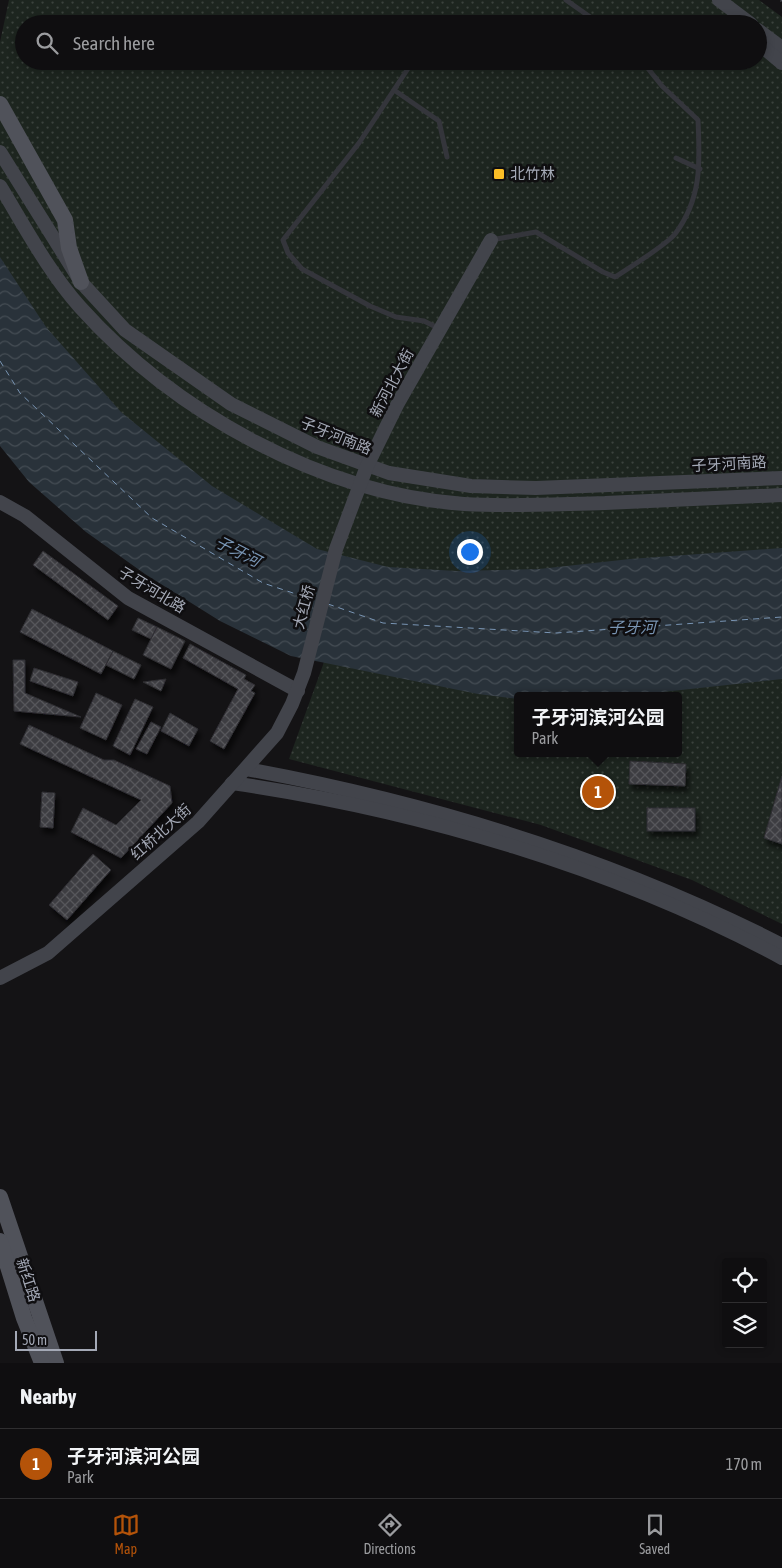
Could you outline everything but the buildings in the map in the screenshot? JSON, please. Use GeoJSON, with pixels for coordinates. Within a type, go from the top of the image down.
{"type":"FeatureCollection","features":[{"type":"Feature","properties":{"kind":"main road"},"geometry":{"type":"LineString","coordinates":[[0,104],[65,220],[69,248],[81,282]]}},
{"type":"Feature","properties":{"kind":"main road","name":"新红路"},"geometry":{"type":"LineString","coordinates":[[0,1197],[56,1363]]}},
{"type":"Feature","properties":{"kind":"main road","name":"新红路"},"geometry":{"type":"LineString","coordinates":[[0,1241],[24,1318],[42,1363]]}},
{"type":"Feature","properties":{"kind":"street"},"geometry":{"type":"LineString","coordinates":[[710,0],[726,15]]}},
{"type":"Feature","properties":{"kind":"street"},"geometry":{"type":"LineString","coordinates":[[719,0],[739,15]]}},
{"type":"Feature","properties":{"kind":"street"},"geometry":{"type":"LineString","coordinates":[[767,37],[782,48]]}},
{"type":"Feature","properties":{"kind":"street"},"geometry":{"type":"LineString","coordinates":[[767,50],[782,63]]}},
{"type":"Feature","properties":{"kind":"street","name":"子牙河南路"},"geometry":{"type":"LineString","coordinates":[[0,152],[81,282],[125,330],[231,404],[317,447],[389,473],[471,486],[536,488],[782,478]]}},
{"type":"Feature","properties":{"kind":"street"},"geometry":{"type":"LineString","coordinates":[[0,186],[52,272],[80,308],[142,367],[185,400],[261,444],[299,462],[360,485],[440,501],[506,505],[782,495]]}},
{"type":"Feature","properties":{"kind":"street","name":"新河北大街"},"geometry":{"type":"LineString","coordinates":[[336,549],[367,466],[398,403],[491,240]]}},
{"type":"Feature","properties":{"kind":"street"},"geometry":{"type":"LineString","coordinates":[[384,491],[377,485],[378,479],[381,474],[389,473]]}},
{"type":"Feature","properties":{"kind":"street","name":"子牙河北路"},"geometry":{"type":"LineString","coordinates":[[0,502],[25,516],[128,598],[298,690]]}},
{"type":"Feature","properties":{"kind":"street","name":"大红桥"},"geometry":{"type":"LineString","coordinates":[[304,673],[336,549]]}},
{"type":"Feature","properties":{"kind":"street","name":"红桥北大街"},"geometry":{"type":"LineString","coordinates":[[0,978],[48,953],[198,822],[277,733],[298,690],[304,673]]}},
{"type":"Feature","properties":{"kind":"street"},"geometry":{"type":"LineString","coordinates":[[246,769],[316,782],[495,829],[584,859],[711,910],[782,945]]}},
{"type":"Feature","properties":{"kind":"street"},"geometry":{"type":"LineString","coordinates":[[232,783],[307,794],[394,813],[487,840],[625,886],[704,919],[782,958]]}},
{"type":"Feature","properties":{"kind":"lane"},"geometry":{"type":"LineString","coordinates":[[566,0],[587,15]]}},
{"type":"Feature","properties":{"kind":"lane"},"geometry":{"type":"LineString","coordinates":[[407,70],[359,143],[283,240],[288,253],[302,269],[370,306],[396,317],[424,321],[440,329]]}},
{"type":"Feature","properties":{"kind":"lane"},"geometry":{"type":"LineString","coordinates":[[491,240],[536,232],[603,272],[615,277],[674,235],[694,197],[700,170],[698,120],[662,86],[649,70]]}},
{"type":"Feature","properties":{"kind":"lane"},"geometry":{"type":"LineString","coordinates":[[394,90],[439,121],[447,157]]}},
{"type":"Feature","properties":{"kind":"lane"},"geometry":{"type":"LineString","coordinates":[[676,158],[700,170]]}},
{"type":"Feature","properties":{"kind":"shaded area","name":"北竹林"},"geometry":{"type":"Polygon","coordinates":[[[9,0],[759,0],[782,17],[782,568],[475,586],[308,554],[182,479],[74,383],[0,274],[0,42],[9,0]]]}},
{"type":"Feature","properties":{"kind":"shaded area"},"geometry":{"type":"Polygon","coordinates":[[[328,651],[782,660],[782,924],[692,880],[541,825],[289,759],[328,651]]]}},
{"type":"Feature","properties":{"kind":"water","name":"子牙河"},"geometry":{"type":"Polygon","coordinates":[[[0,257],[46,327],[121,412],[212,486],[317,549],[388,567],[457,571],[539,569],[630,559],[782,548],[782,679],[663,692],[514,692],[514,698],[478,694],[291,656],[220,621],[145,574],[86,532],[29,482],[0,446],[0,257]]]}},
{"type":"Feature","properties":{"kind":"ferry route"},"geometry":{"type":"LineString","coordinates":[[0,361],[20,393],[152,518],[263,583],[317,601]]}},
{"type":"Feature","properties":{"kind":"ferry route"},"geometry":{"type":"LineString","coordinates":[[328,604],[383,623],[556,633],[782,617]]}},
{"type":"Feature","properties":{"kind":"place","name":"北竹林"},"geometry":{"type":"Point","coordinates":[499,174]}},
{"type":"Feature","properties":{"kind":"place","name":"子牙河滨河公园"},"geometry":{"type":"Point","coordinates":[598,792]}}]}
